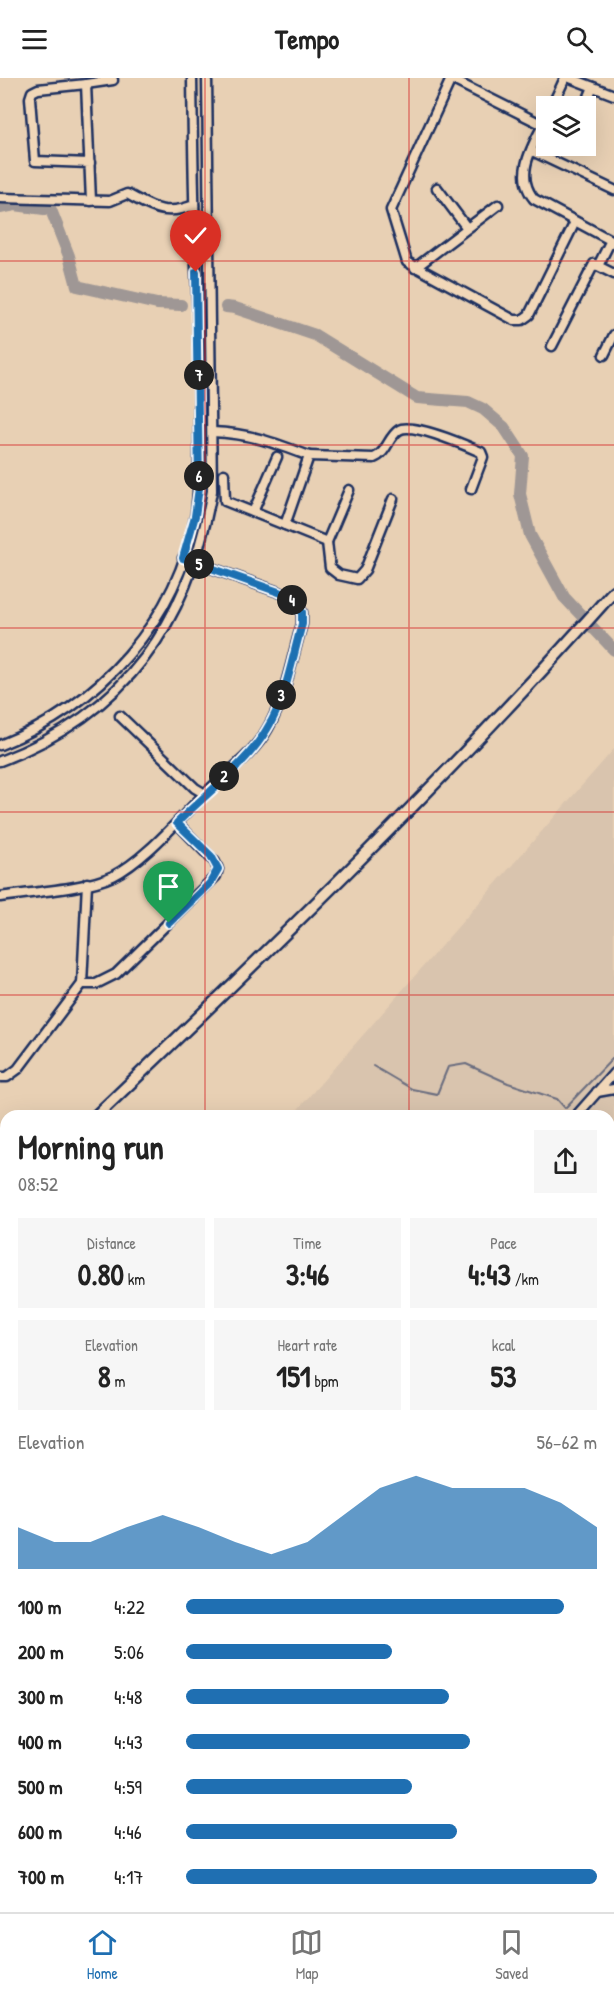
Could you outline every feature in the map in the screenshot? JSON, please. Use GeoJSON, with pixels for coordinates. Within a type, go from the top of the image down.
{"type":"FeatureCollection","features":[{"type":"Feature","properties":{"kind":"main road"},"geometry":{"type":"LineString","coordinates":[[102,1110],[274,947],[573,638],[614,591]]}},
{"type":"Feature","properties":{"kind":"street"},"geometry":{"type":"LineString","coordinates":[[0,745],[25,735],[63,714],[92,693],[119,668],[151,626],[168,596],[183,558],[195,516],[199,488],[199,339],[192,78]]}},
{"type":"Feature","properties":{"kind":"street"},"geometry":{"type":"LineString","coordinates":[[0,761],[30,750],[70,728],[102,704],[129,677],[163,633],[196,562],[212,491],[207,78]]}},
{"type":"Feature","properties":{"kind":"street"},"geometry":{"type":"LineString","coordinates":[[557,96],[565,78]]}},
{"type":"Feature","properties":{"kind":"street"},"geometry":{"type":"LineString","coordinates":[[536,118],[450,79],[391,210],[407,262],[514,320],[522,320],[529,315],[575,222]]}},
{"type":"Feature","properties":{"kind":"street"},"geometry":{"type":"LineString","coordinates":[[575,79],[614,95]]}},
{"type":"Feature","properties":{"kind":"street"},"geometry":{"type":"LineString","coordinates":[[90,163],[40,163],[32,156],[30,98],[32,92],[38,89],[113,80]]}},
{"type":"Feature","properties":{"kind":"street"},"geometry":{"type":"LineString","coordinates":[[86,84],[91,201]]}},
{"type":"Feature","properties":{"kind":"street"},"geometry":{"type":"LineString","coordinates":[[589,96],[593,87]]}},
{"type":"Feature","properties":{"kind":"street"},"geometry":{"type":"LineString","coordinates":[[536,142],[524,170],[528,192],[534,199],[612,241],[598,266]]}},
{"type":"Feature","properties":{"kind":"street"},"geometry":{"type":"LineString","coordinates":[[532,151],[614,190]]}},
{"type":"Feature","properties":{"kind":"street"},"geometry":{"type":"LineString","coordinates":[[437,188],[467,228]]}},
{"type":"Feature","properties":{"kind":"street"},"geometry":{"type":"LineString","coordinates":[[0,198],[110,201],[127,194],[147,207],[162,211],[183,209],[194,205]]}},
{"type":"Feature","properties":{"kind":"street"},"geometry":{"type":"LineString","coordinates":[[415,268],[498,205]]}},
{"type":"Feature","properties":{"kind":"street"},"geometry":{"type":"LineString","coordinates":[[552,346],[594,264],[614,274]]}},
{"type":"Feature","properties":{"kind":"street"},"geometry":{"type":"LineString","coordinates":[[604,355],[614,335]]}},
{"type":"Feature","properties":{"kind":"street"},"geometry":{"type":"LineString","coordinates":[[212,432],[240,433],[258,437],[309,456],[374,458],[382,453],[397,431],[404,428],[442,436],[481,452],[483,457],[471,489]]}},
{"type":"Feature","properties":{"kind":"street"},"geometry":{"type":"LineString","coordinates":[[285,525],[309,456]]}},
{"type":"Feature","properties":{"kind":"street"},"geometry":{"type":"LineString","coordinates":[[253,512],[277,457]]}},
{"type":"Feature","properties":{"kind":"street"},"geometry":{"type":"LineString","coordinates":[[224,474],[225,501],[327,542]]}},
{"type":"Feature","properties":{"kind":"street"},"geometry":{"type":"LineString","coordinates":[[348,490],[327,542],[330,568],[339,575],[357,579],[365,570],[393,500]]}},
{"type":"Feature","properties":{"kind":"street"},"geometry":{"type":"LineString","coordinates":[[0,897],[111,877],[177,823],[256,747],[268,728],[277,709],[302,624],[302,612],[287,595],[183,558]]}},
{"type":"Feature","properties":{"kind":"street"},"geometry":{"type":"LineString","coordinates":[[120,716],[195,788],[205,794]]}},
{"type":"Feature","properties":{"kind":"street"},"geometry":{"type":"LineString","coordinates":[[82,984],[96,984],[116,974],[216,876],[218,869],[215,862],[177,823]]}},
{"type":"Feature","properties":{"kind":"street"},"geometry":{"type":"LineString","coordinates":[[0,1077],[7,1077],[18,1069],[82,984],[87,883]]}},
{"type":"Feature","properties":{"kind":"street"},"geometry":{"type":"LineString","coordinates":[[581,1110],[613,1076]]}},
{"type":"Feature","properties":{"kind":"street"},"geometry":{"type":"LineString","coordinates":[[597,1092],[614,1089]]}},
{"type":"Feature","properties":{"kind":"shaded area"},"geometry":{"type":"Polygon","coordinates":[[[614,749],[614,1110],[297,1110],[614,749]]]}},
{"type":"Feature","properties":{"kind":"waterway"},"geometry":{"type":"LineString","coordinates":[[0,208],[15,205],[51,210],[69,256],[77,286],[157,304],[181,305]]}},
{"type":"Feature","properties":{"kind":"waterway"},"geometry":{"type":"LineString","coordinates":[[226,307],[315,335],[417,398],[468,402],[483,409],[504,427],[523,456],[520,494],[530,535],[564,597],[614,650]]}},
{"type":"Feature","properties":{"kind":"waterway"},"geometry":{"type":"LineString","coordinates":[[373,1066],[412,1089],[437,1094],[448,1067],[466,1064],[508,1083],[557,1099],[565,1108],[614,1057]]}},
{"type":"Feature","properties":{"kind":"route"},"geometry":{"type":"LineString","coordinates":[[169,923],[210,883],[218,869],[211,856],[177,823],[256,747],[268,728],[277,709],[302,624],[302,612],[287,595],[183,558],[195,516],[199,488],[199,339],[196,272]]}}]}
